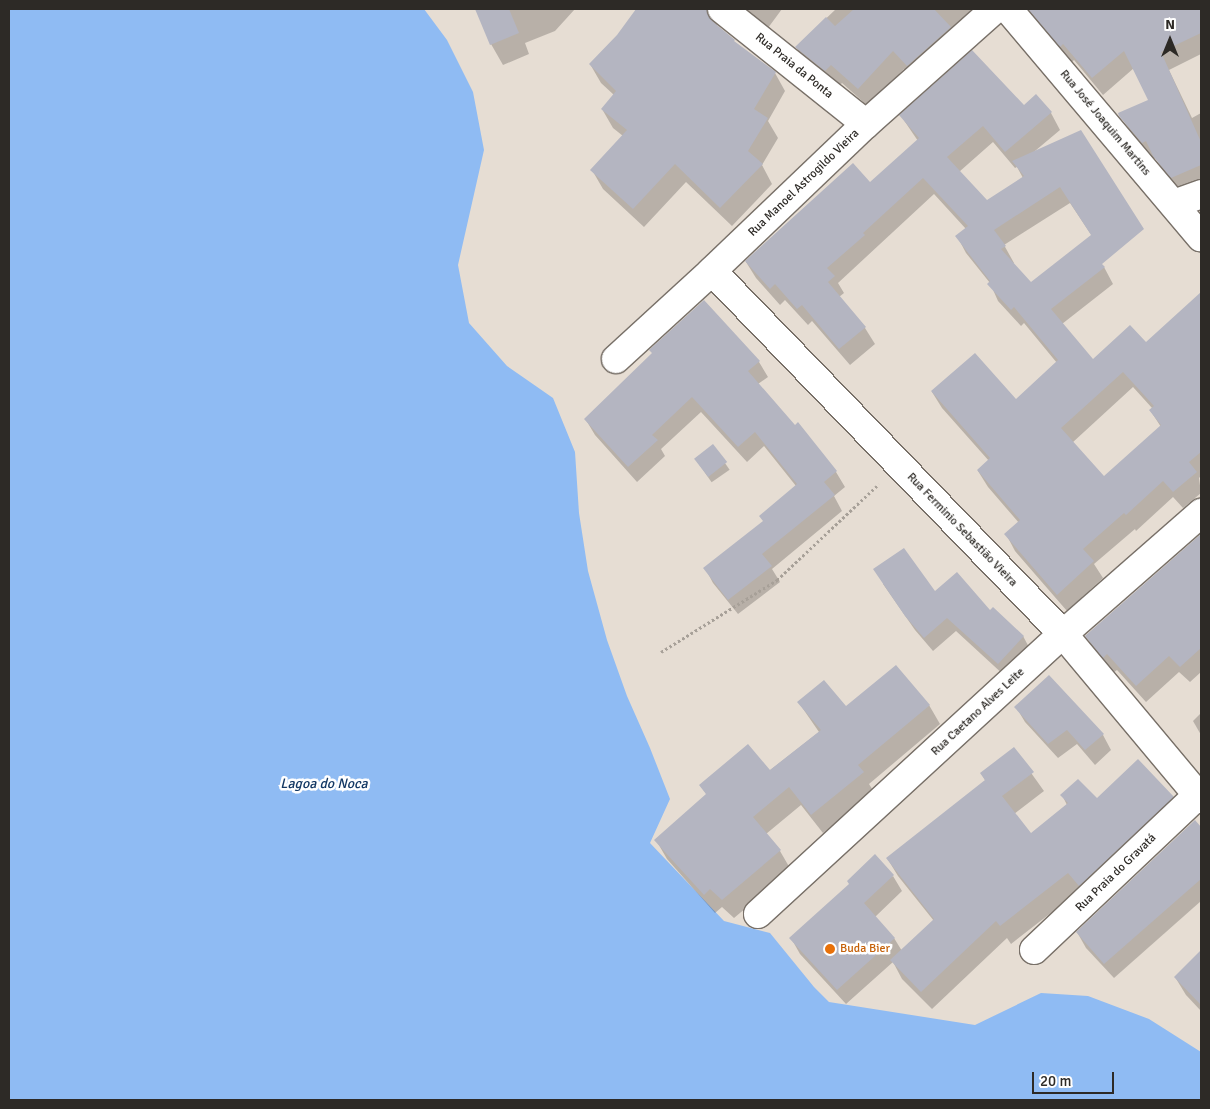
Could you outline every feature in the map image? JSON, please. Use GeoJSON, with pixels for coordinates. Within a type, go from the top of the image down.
{"type":"FeatureCollection","features":[{"type":"Feature","properties":{"kind":"street","name":"Rua Praia da Ponta"},"geometry":{"type":"LineString","coordinates":[[722,9],[866,124]]}},
{"type":"Feature","properties":{"kind":"street","name":"Rua Manoel Astrogildo Vieira"},"geometry":{"type":"LineString","coordinates":[[616,359],[712,271],[866,124],[995,9]]}},
{"type":"Feature","properties":{"kind":"street","name":"Rua José Joaquim Martins"},"geometry":{"type":"LineString","coordinates":[[1008,9],[1201,236]]}},
{"type":"Feature","properties":{"kind":"street"},"geometry":{"type":"LineString","coordinates":[[1174,204],[1201,194]]}},
{"type":"Feature","properties":{"kind":"street","name":"Rua Ferminio Sebastião Vieira"},"geometry":{"type":"LineString","coordinates":[[712,271],[1063,634],[1199,797]]}},
{"type":"Feature","properties":{"kind":"street","name":"Rua Caetano Alves Leite"},"geometry":{"type":"LineString","coordinates":[[758,914],[1063,634],[1201,513]]}},
{"type":"Feature","properties":{"kind":"street","name":"Rua Praia do Gravatá"},"geometry":{"type":"LineString","coordinates":[[1034,950],[1199,797]]}},
{"type":"Feature","properties":{"kind":"path"},"geometry":{"type":"LineString","coordinates":[[660,652],[777,580],[900,465]]}},
{"type":"Feature","properties":{"kind":"water","name":"Lagoa do Noca"},"geometry":{"type":"Polygon","coordinates":[[[9,9],[424,9],[447,40],[473,92],[484,150],[458,265],[469,323],[507,366],[553,398],[575,452],[579,513],[588,571],[607,640],[627,696],[670,799],[650,843],[724,921],[770,933],[814,987],[829,1002],[975,1025],[1041,993],[1088,996],[1149,1019],[1201,1052],[1201,1100],[9,1100],[9,9]]]}},
{"type":"Feature","properties":{"kind":"building"},"geometry":{"type":"Polygon","coordinates":[[[475,9],[509,9],[519,33],[490,45],[475,9]]]}},
{"type":"Feature","properties":{"kind":"building"},"geometry":{"type":"Polygon","coordinates":[[[636,9],[707,9],[712,21],[734,41],[776,72],[754,109],[768,118],[748,151],[763,164],[720,208],[675,164],[633,209],[590,170],[627,130],[601,109],[616,91],[589,64],[617,35],[636,9]]]}},
{"type":"Feature","properties":{"kind":"building"},"geometry":{"type":"Polygon","coordinates":[[[854,9],[934,9],[951,27],[907,66],[893,51],[858,89],[831,65],[825,71],[795,47],[826,17],[835,26],[854,9]]]}},
{"type":"Feature","properties":{"kind":"building"},"geometry":{"type":"Polygon","coordinates":[[[1028,9],[1201,9],[1201,33],[1161,52],[1201,142],[1201,165],[1171,178],[1153,156],[1146,141],[1142,143],[1119,116],[1118,113],[1148,100],[1124,51],[1092,78],[1063,44],[1060,47],[1028,9]]]}},
{"type":"Feature","properties":{"kind":"building"},"geometry":{"type":"Polygon","coordinates":[[[972,50],[1024,105],[1036,94],[1052,112],[1005,152],[983,126],[947,157],[987,200],[1024,176],[1012,161],[1081,130],[1144,229],[1102,264],[1105,267],[1051,309],[1093,359],[1130,325],[1146,342],[1201,292],[1201,452],[1189,462],[1197,472],[1173,492],[1163,481],[1126,515],[1124,513],[1083,549],[1094,561],[1057,595],[1004,534],[1020,520],[977,470],[990,458],[931,391],[975,353],[1016,399],[1058,360],[1014,307],[1011,310],[987,284],[990,281],[955,236],[968,226],[923,178],[863,233],[865,235],[827,268],[835,276],[828,282],[866,327],[839,349],[802,305],[797,309],[775,284],[770,289],[745,261],[853,163],[870,182],[919,138],[899,115],[972,50]],[[1060,187],[994,230],[1006,246],[1001,249],[1031,282],[1091,235],[1060,187]],[[1123,372],[1061,428],[1104,476],[1161,425],[1149,410],[1154,406],[1123,372]]]}},
{"type":"Feature","properties":{"kind":"building"},"geometry":{"type":"Polygon","coordinates":[[[704,300],[760,361],[748,371],[795,425],[798,422],[837,471],[824,482],[835,495],[762,554],[772,566],[728,600],[703,568],[763,521],[759,516],[797,484],[755,432],[738,447],[692,397],[652,435],[658,440],[628,467],[584,419],[652,353],[649,350],[704,300]]]}},
{"type":"Feature","properties":{"kind":"building"},"geometry":{"type":"Polygon","coordinates":[[[713,444],[727,462],[708,477],[694,459],[713,444]]]}},
{"type":"Feature","properties":{"kind":"building"},"geometry":{"type":"Polygon","coordinates":[[[1201,534],[1201,648],[1180,667],[1169,656],[1136,686],[1107,654],[1103,658],[1085,636],[1201,534]]]}},
{"type":"Feature","properties":{"kind":"building"},"geometry":{"type":"Polygon","coordinates":[[[904,548],[935,591],[957,572],[990,610],[993,607],[1024,636],[998,664],[947,618],[924,638],[905,616],[873,569],[904,548]]]}},
{"type":"Feature","properties":{"kind":"building"},"geometry":{"type":"Polygon","coordinates":[[[896,665],[930,705],[858,765],[864,772],[811,815],[789,787],[753,817],[781,850],[722,900],[710,889],[704,895],[654,840],[706,794],[699,785],[748,744],[770,770],[821,730],[797,702],[824,680],[846,706],[896,665]]]}},
{"type":"Feature","properties":{"kind":"building"},"geometry":{"type":"Polygon","coordinates":[[[1049,675],[1104,734],[1085,750],[1067,730],[1048,744],[1014,707],[1049,675]]]}},
{"type":"Feature","properties":{"kind":"building"},"geometry":{"type":"Polygon","coordinates":[[[1014,747],[1034,772],[1002,796],[1031,833],[1068,803],[1060,795],[1078,779],[1097,798],[1138,759],[1174,797],[1079,886],[1068,873],[1000,926],[996,921],[921,992],[890,960],[934,919],[886,858],[985,780],[980,773],[1014,747]]]}},
{"type":"Feature","properties":{"kind":"building"},"geometry":{"type":"Polygon","coordinates":[[[1195,820],[1201,827],[1201,879],[1104,964],[1076,932],[1195,820]]]}},
{"type":"Feature","properties":{"kind":"building"},"geometry":{"type":"Polygon","coordinates":[[[875,854],[894,875],[864,903],[895,938],[837,990],[789,938],[849,884],[847,881],[875,854]]]}},
{"type":"Feature","properties":{"kind":"building"},"geometry":{"type":"Polygon","coordinates":[[[1201,950],[1201,1005],[1174,977],[1201,950]]]}},
{"type":"Feature","properties":{"kind":"place","name":"Buda Bier"},"geometry":{"type":"Point","coordinates":[830,949]}}]}
